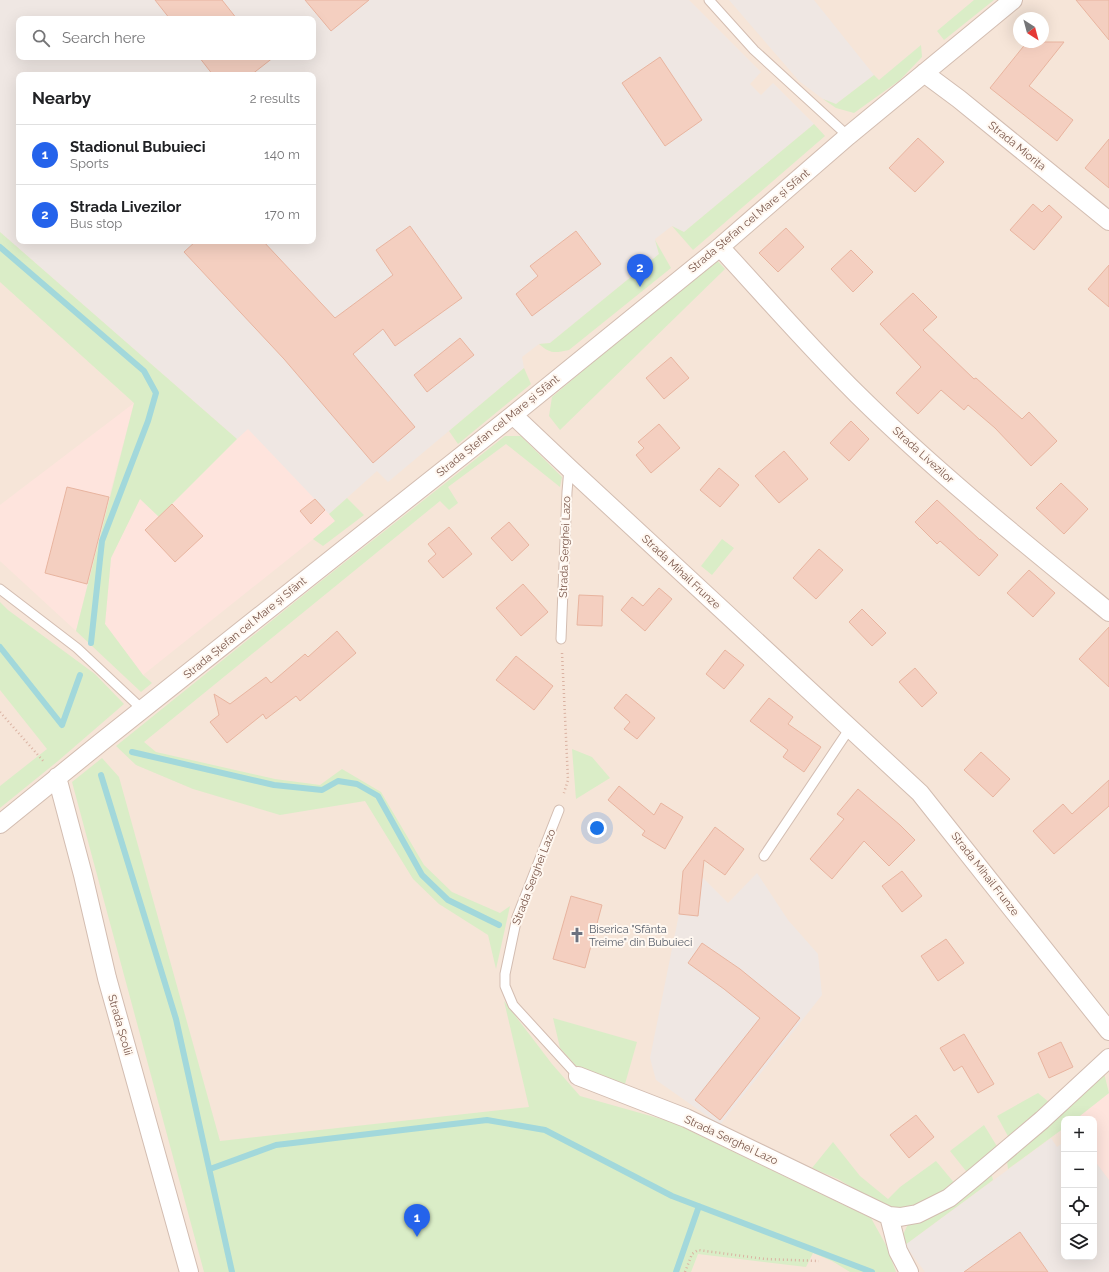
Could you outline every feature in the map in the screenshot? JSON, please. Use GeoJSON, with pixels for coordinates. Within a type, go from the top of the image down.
{"type":"FeatureCollection","features":[{"type":"Feature","properties":{"kind":"street","name":"Strada Ștefan cel Mare și Sfânt"},"geometry":{"type":"LineString","coordinates":[[0,824],[142,709],[513,415],[720,247],[848,136],[1013,0]]}},
{"type":"Feature","properties":{"kind":"street","name":"Strada Miorița"},"geometry":{"type":"LineString","coordinates":[[924,73],[959,99],[1109,221]]}},
{"type":"Feature","properties":{"kind":"street","name":"Strada Livezilor"},"geometry":{"type":"LineString","coordinates":[[720,247],[800,335],[858,395],[929,462],[996,520],[1109,612]]}},
{"type":"Feature","properties":{"kind":"street","name":"Strada Mihail Frunze"},"geometry":{"type":"LineString","coordinates":[[513,415],[568,468],[920,793],[1109,1031]]}},
{"type":"Feature","properties":{"kind":"street","name":"Strada Școlii"},"geometry":{"type":"LineString","coordinates":[[57,777],[83,874],[107,978],[189,1272]]}},
{"type":"Feature","properties":{"kind":"street"},"geometry":{"type":"LineString","coordinates":[[908,1272],[898,1251],[889,1216],[900,1217],[917,1214],[949,1198],[1036,1125],[1109,1058]]}},
{"type":"Feature","properties":{"kind":"street","name":"Strada Serghei Lazo"},"geometry":{"type":"LineString","coordinates":[[578,1076],[686,1118],[889,1216]]}},
{"type":"Feature","properties":{"kind":"lane"},"geometry":{"type":"LineString","coordinates":[[709,0],[754,50],[848,136]]}},
{"type":"Feature","properties":{"kind":"lane","name":"Strada Serghei Lazo"},"geometry":{"type":"LineString","coordinates":[[561,639],[568,468]]}},
{"type":"Feature","properties":{"kind":"lane"},"geometry":{"type":"LineString","coordinates":[[0,589],[77,648],[142,709]]}},
{"type":"Feature","properties":{"kind":"lane"},"geometry":{"type":"LineString","coordinates":[[764,856],[850,728]]}},
{"type":"Feature","properties":{"kind":"lane","name":"Strada Serghei Lazo"},"geometry":{"type":"LineString","coordinates":[[559,810],[517,917],[505,974],[506,986],[514,1005],[578,1076]]}},
{"type":"Feature","properties":{"kind":"path"},"geometry":{"type":"LineString","coordinates":[[559,810],[568,780],[561,639]]}},
{"type":"Feature","properties":{"kind":"path"},"geometry":{"type":"LineString","coordinates":[[0,712],[57,777]]}},
{"type":"Feature","properties":{"kind":"path"},"geometry":{"type":"LineString","coordinates":[[685,1272],[692,1254],[698,1250],[765,1259],[819,1261]]}},
{"type":"Feature","properties":{"kind":"shaded area"},"geometry":{"type":"Polygon","coordinates":[[[0,0],[1109,0],[1109,1272],[0,1272],[0,0]]]}},
{"type":"Feature","properties":{"kind":"shaded area"},"geometry":{"type":"Polygon","coordinates":[[[0,0],[689,0],[761,72],[750,84],[761,95],[773,83],[814,124],[684,232],[672,226],[655,239],[659,254],[550,343],[539,344],[522,357],[524,368],[388,482],[377,471],[329,514],[248,429],[237,439],[0,232],[0,0]]]}},
{"type":"Feature","properties":{"kind":"shaded area"},"geometry":{"type":"Polygon","coordinates":[[[729,0],[814,0],[874,75],[836,104],[823,99],[799,81],[729,0]]]}},
{"type":"Feature","properties":{"kind":"shaded area"},"geometry":{"type":"Polygon","coordinates":[[[134,403],[76,631],[0,561],[0,505],[134,403]]]}},
{"type":"Feature","properties":{"kind":"shaded area"},"geometry":{"type":"Polygon","coordinates":[[[248,428],[336,521],[143,675],[105,624],[111,558],[140,498],[159,516],[248,428]]]}},
{"type":"Feature","properties":{"kind":"shaded area"},"geometry":{"type":"Polygon","coordinates":[[[757,873],[788,920],[818,954],[822,995],[720,1125],[656,1080],[650,1058],[679,914],[683,875],[702,877],[728,903],[757,873]]]}},
{"type":"Feature","properties":{"kind":"shaded area"},"geometry":{"type":"Polygon","coordinates":[[[1109,1093],[1109,1180],[1097,1164],[1097,1116],[1080,1116],[1109,1093]]]}},
{"type":"Feature","properties":{"kind":"shaded area"},"geometry":{"type":"Polygon","coordinates":[[[1051,1138],[1057,1147],[1061,1144],[1061,1260],[1097,1260],[1097,1164],[1109,1180],[1109,1272],[925,1272],[905,1245],[1051,1138]]]}},
{"type":"Feature","properties":{"kind":"green space"},"geometry":{"type":"Polygon","coordinates":[[[974,0],[994,0],[944,40],[937,31],[974,0]]]}},
{"type":"Feature","properties":{"kind":"green space"},"geometry":{"type":"Polygon","coordinates":[[[921,45],[922,57],[900,80],[854,113],[836,108],[823,99],[836,104],[874,75],[879,80],[921,45]]]}},
{"type":"Feature","properties":{"kind":"green space"},"geometry":{"type":"Polygon","coordinates":[[[814,124],[825,136],[693,250],[672,226],[684,232],[814,124]]]}},
{"type":"Feature","properties":{"kind":"green space"},"geometry":{"type":"Polygon","coordinates":[[[0,232],[237,439],[159,517],[140,499],[111,558],[105,624],[143,675],[152,683],[141,692],[76,631],[134,403],[0,282],[0,232]]]}},
{"type":"Feature","properties":{"kind":"green space"},"geometry":{"type":"Polygon","coordinates":[[[655,240],[671,268],[569,350],[553,352],[546,350],[539,344],[550,343],[659,254],[655,240]]]}},
{"type":"Feature","properties":{"kind":"green space"},"geometry":{"type":"Polygon","coordinates":[[[715,258],[725,269],[560,430],[549,416],[552,397],[715,258]]]}},
{"type":"Feature","properties":{"kind":"green space"},"geometry":{"type":"Polygon","coordinates":[[[524,368],[531,384],[458,444],[449,431],[524,368]]]}},
{"type":"Feature","properties":{"kind":"green space"},"geometry":{"type":"Polygon","coordinates":[[[505,436],[521,436],[562,477],[560,487],[506,444],[448,487],[458,503],[449,510],[440,501],[144,742],[156,752],[275,779],[320,785],[342,769],[381,792],[424,865],[452,892],[500,913],[510,906],[496,969],[488,935],[439,904],[413,879],[365,801],[280,815],[193,789],[136,765],[116,746],[311,589],[505,436]]]}},
{"type":"Feature","properties":{"kind":"green space"},"geometry":{"type":"Polygon","coordinates":[[[347,498],[364,515],[323,546],[313,539],[335,521],[329,514],[347,498]]]}},
{"type":"Feature","properties":{"kind":"green space"},"geometry":{"type":"Polygon","coordinates":[[[722,539],[734,548],[712,575],[701,566],[722,539]]]}},
{"type":"Feature","properties":{"kind":"green space"},"geometry":{"type":"Polygon","coordinates":[[[0,602],[8,610],[95,674],[124,704],[58,761],[0,808],[0,786],[47,749],[0,690],[0,602]]]}},
{"type":"Feature","properties":{"kind":"green space"},"geometry":{"type":"Polygon","coordinates":[[[572,749],[592,757],[610,778],[576,799],[572,749]]]}},
{"type":"Feature","properties":{"kind":"green space"},"geometry":{"type":"Polygon","coordinates":[[[102,758],[119,777],[220,1141],[529,1107],[504,1001],[552,1064],[580,1096],[672,1122],[871,1218],[886,1245],[896,1272],[850,1272],[832,1261],[813,1253],[806,1267],[698,1254],[691,1272],[204,1272],[72,782],[102,758]]]}},
{"type":"Feature","properties":{"kind":"green space"},"geometry":{"type":"Polygon","coordinates":[[[553,1018],[637,1042],[625,1084],[578,1068],[560,1048],[553,1018]]]}},
{"type":"Feature","properties":{"kind":"green space"},"geometry":{"type":"Polygon","coordinates":[[[1104,1073],[1109,1093],[1080,1116],[1061,1116],[1061,1130],[1008,1169],[1007,1161],[1104,1073]]]}},
{"type":"Feature","properties":{"kind":"green space"},"geometry":{"type":"Polygon","coordinates":[[[1038,1093],[1050,1103],[1009,1138],[997,1116],[1038,1093]]]}},
{"type":"Feature","properties":{"kind":"green space"},"geometry":{"type":"Polygon","coordinates":[[[984,1125],[998,1148],[970,1176],[950,1151],[984,1125]]]}},
{"type":"Feature","properties":{"kind":"green space"},"geometry":{"type":"Polygon","coordinates":[[[833,1142],[860,1176],[888,1199],[900,1187],[936,1161],[956,1185],[903,1211],[884,1207],[838,1179],[812,1168],[833,1142]]]}},
{"type":"Feature","properties":{"kind":"green space"},"geometry":{"type":"Polygon","coordinates":[[[991,1172],[993,1180],[905,1245],[901,1239],[908,1224],[991,1172]]]}},
{"type":"Feature","properties":{"kind":"building"},"geometry":{"type":"Polygon","coordinates":[[[155,0],[222,0],[235,16],[168,16],[155,0]]]}},
{"type":"Feature","properties":{"kind":"building"},"geometry":{"type":"Polygon","coordinates":[[[305,0],[369,0],[331,31],[305,0]]]}},
{"type":"Feature","properties":{"kind":"building"},"geometry":{"type":"Polygon","coordinates":[[[1076,0],[1109,0],[1109,40],[1076,0]]]}},
{"type":"Feature","properties":{"kind":"building"},"geometry":{"type":"Polygon","coordinates":[[[1049,42],[1064,42],[1029,86],[1073,120],[1057,141],[990,88],[1022,48],[1049,48],[1049,42]]]}},
{"type":"Feature","properties":{"kind":"building"},"geometry":{"type":"Polygon","coordinates":[[[660,57],[702,120],[665,146],[622,83],[660,57]]]}},
{"type":"Feature","properties":{"kind":"building"},"geometry":{"type":"Polygon","coordinates":[[[201,60],[270,60],[255,72],[211,72],[201,60]]]}},
{"type":"Feature","properties":{"kind":"building"},"geometry":{"type":"Polygon","coordinates":[[[918,138],[944,162],[915,192],[889,168],[918,138]]]}},
{"type":"Feature","properties":{"kind":"building"},"geometry":{"type":"Polygon","coordinates":[[[1109,139],[1109,188],[1085,168],[1109,139]]]}},
{"type":"Feature","properties":{"kind":"building"},"geometry":{"type":"Polygon","coordinates":[[[1033,204],[1042,212],[1049,205],[1062,217],[1034,250],[1010,230],[1033,204]]]}},
{"type":"Feature","properties":{"kind":"building"},"geometry":{"type":"Polygon","coordinates":[[[410,226],[462,298],[395,346],[383,329],[353,354],[415,427],[373,463],[284,359],[184,252],[193,244],[266,244],[335,318],[393,275],[376,250],[410,226]]]}},
{"type":"Feature","properties":{"kind":"building"},"geometry":{"type":"Polygon","coordinates":[[[786,228],[804,247],[778,272],[759,253],[786,228]]]}},
{"type":"Feature","properties":{"kind":"building"},"geometry":{"type":"Polygon","coordinates":[[[576,231],[601,264],[532,316],[516,294],[538,276],[530,266],[576,231]]]}},
{"type":"Feature","properties":{"kind":"building"},"geometry":{"type":"Polygon","coordinates":[[[851,250],[873,272],[853,292],[831,269],[851,250]]]}},
{"type":"Feature","properties":{"kind":"building"},"geometry":{"type":"Polygon","coordinates":[[[1109,265],[1109,307],[1088,289],[1109,265]]]}},
{"type":"Feature","properties":{"kind":"building"},"geometry":{"type":"Polygon","coordinates":[[[913,293],[937,317],[923,330],[974,379],[976,378],[1022,419],[1029,412],[1057,441],[1031,466],[995,428],[968,405],[964,410],[941,390],[918,414],[896,393],[921,367],[880,324],[913,293]]]}},
{"type":"Feature","properties":{"kind":"building"},"geometry":{"type":"Polygon","coordinates":[[[460,338],[474,355],[427,392],[414,375],[460,338]]]}},
{"type":"Feature","properties":{"kind":"building"},"geometry":{"type":"Polygon","coordinates":[[[671,357],[689,378],[664,399],[646,378],[671,357]]]}},
{"type":"Feature","properties":{"kind":"building"},"geometry":{"type":"Polygon","coordinates":[[[851,421],[869,439],[849,461],[830,443],[851,421]]]}},
{"type":"Feature","properties":{"kind":"building"},"geometry":{"type":"Polygon","coordinates":[[[659,424],[680,448],[651,473],[636,455],[644,448],[638,442],[659,424]]]}},
{"type":"Feature","properties":{"kind":"building"},"geometry":{"type":"Polygon","coordinates":[[[784,451],[808,479],[779,503],[755,476],[784,451]]]}},
{"type":"Feature","properties":{"kind":"building"},"geometry":{"type":"Polygon","coordinates":[[[719,468],[739,485],[720,507],[700,490],[719,468]]]}},
{"type":"Feature","properties":{"kind":"building"},"geometry":{"type":"Polygon","coordinates":[[[1061,483],[1088,509],[1064,534],[1036,508],[1061,483]]]}},
{"type":"Feature","properties":{"kind":"building"},"geometry":{"type":"Polygon","coordinates":[[[67,487],[109,497],[87,584],[45,573],[67,487]]]}},
{"type":"Feature","properties":{"kind":"building"},"geometry":{"type":"Polygon","coordinates":[[[315,499],[325,510],[311,524],[300,511],[315,499]]]}},
{"type":"Feature","properties":{"kind":"building"},"geometry":{"type":"Polygon","coordinates":[[[937,500],[998,555],[979,576],[940,541],[937,544],[915,522],[937,500]]]}},
{"type":"Feature","properties":{"kind":"building"},"geometry":{"type":"Polygon","coordinates":[[[172,504],[203,536],[175,562],[145,530],[172,504]]]}},
{"type":"Feature","properties":{"kind":"building"},"geometry":{"type":"Polygon","coordinates":[[[509,522],[529,545],[512,561],[491,538],[509,522]]]}},
{"type":"Feature","properties":{"kind":"building"},"geometry":{"type":"Polygon","coordinates":[[[449,527],[472,554],[443,578],[428,561],[436,554],[428,544],[449,527]]]}},
{"type":"Feature","properties":{"kind":"building"},"geometry":{"type":"Polygon","coordinates":[[[819,549],[843,570],[816,599],[793,578],[819,549]]]}},
{"type":"Feature","properties":{"kind":"building"},"geometry":{"type":"Polygon","coordinates":[[[1029,570],[1055,593],[1033,617],[1007,593],[1029,570]]]}},
{"type":"Feature","properties":{"kind":"building"},"geometry":{"type":"Polygon","coordinates":[[[523,584],[548,612],[521,636],[496,608],[523,584]]]}},
{"type":"Feature","properties":{"kind":"building"},"geometry":{"type":"Polygon","coordinates":[[[659,588],[672,599],[645,631],[621,610],[632,597],[643,606],[659,588]]]}},
{"type":"Feature","properties":{"kind":"building"},"geometry":{"type":"Polygon","coordinates":[[[579,595],[603,596],[602,626],[577,625],[579,595]]]}},
{"type":"Feature","properties":{"kind":"building"},"geometry":{"type":"Polygon","coordinates":[[[862,609],[886,633],[872,646],[849,622],[862,609]]]}},
{"type":"Feature","properties":{"kind":"building"},"geometry":{"type":"Polygon","coordinates":[[[1109,627],[1109,687],[1079,659],[1109,627]]]}},
{"type":"Feature","properties":{"kind":"building"},"geometry":{"type":"Polygon","coordinates":[[[337,631],[356,653],[300,701],[296,696],[266,719],[263,714],[227,743],[210,722],[219,715],[214,694],[230,704],[266,677],[271,683],[305,654],[308,657],[337,631]]]}},
{"type":"Feature","properties":{"kind":"building"},"geometry":{"type":"Polygon","coordinates":[[[725,650],[744,665],[724,689],[706,674],[725,650]]]}},
{"type":"Feature","properties":{"kind":"building"},"geometry":{"type":"Polygon","coordinates":[[[516,656],[553,686],[534,710],[496,680],[516,656]]]}},
{"type":"Feature","properties":{"kind":"building"},"geometry":{"type":"Polygon","coordinates":[[[915,668],[937,693],[922,707],[899,682],[915,668]]]}},
{"type":"Feature","properties":{"kind":"building"},"geometry":{"type":"Polygon","coordinates":[[[626,694],[655,718],[637,739],[624,729],[630,722],[614,708],[626,694]]]}},
{"type":"Feature","properties":{"kind":"building"},"geometry":{"type":"Polygon","coordinates":[[[769,698],[793,717],[788,724],[821,747],[804,772],[783,757],[788,750],[750,721],[769,698]]]}},
{"type":"Feature","properties":{"kind":"building"},"geometry":{"type":"Polygon","coordinates":[[[981,752],[1010,779],[993,797],[964,770],[981,752]]]}},
{"type":"Feature","properties":{"kind":"building"},"geometry":{"type":"Polygon","coordinates":[[[1109,780],[1109,806],[1054,854],[1033,831],[1063,804],[1072,814],[1109,780]]]}},
{"type":"Feature","properties":{"kind":"building"},"geometry":{"type":"Polygon","coordinates":[[[619,786],[654,815],[661,803],[683,817],[665,849],[642,835],[645,831],[608,800],[619,786]]]}},
{"type":"Feature","properties":{"kind":"building"},"geometry":{"type":"Polygon","coordinates":[[[858,789],[915,840],[889,866],[864,841],[832,879],[810,859],[844,819],[837,814],[858,789]]]}},
{"type":"Feature","properties":{"kind":"building"},"geometry":{"type":"Polygon","coordinates":[[[715,827],[744,849],[725,875],[704,860],[698,916],[679,914],[683,871],[715,827]]]}},
{"type":"Feature","properties":{"kind":"building"},"geometry":{"type":"Polygon","coordinates":[[[902,871],[922,896],[902,912],[882,886],[902,871]]]}},
{"type":"Feature","properties":{"kind":"building","name":"Biserica \"Sfânta Treime\" din Bubuieci"},"geometry":{"type":"Polygon","coordinates":[[[571,896],[602,905],[585,968],[553,959],[571,896]]]}},
{"type":"Feature","properties":{"kind":"building"},"geometry":{"type":"Polygon","coordinates":[[[946,939],[964,963],[938,981],[921,956],[946,939]]]}},
{"type":"Feature","properties":{"kind":"building"},"geometry":{"type":"Polygon","coordinates":[[[702,943],[740,969],[800,1018],[720,1120],[695,1100],[760,1018],[688,963],[702,943]]]}},
{"type":"Feature","properties":{"kind":"building"},"geometry":{"type":"Polygon","coordinates":[[[964,1034],[994,1084],[978,1093],[962,1066],[954,1071],[940,1048],[964,1034]]]}},
{"type":"Feature","properties":{"kind":"building"},"geometry":{"type":"Polygon","coordinates":[[[1061,1042],[1073,1067],[1049,1078],[1038,1053],[1061,1042]]]}},
{"type":"Feature","properties":{"kind":"building"},"geometry":{"type":"Polygon","coordinates":[[[916,1115],[934,1137],[909,1158],[890,1135],[916,1115]]]}},
{"type":"Feature","properties":{"kind":"building"},"geometry":{"type":"Polygon","coordinates":[[[1020,1232],[1048,1272],[964,1272],[1020,1232]]]}},
{"type":"Feature","properties":{"kind":"waterway"},"geometry":{"type":"LineString","coordinates":[[0,247],[144,371],[156,393],[148,421],[102,541],[91,643]]}},
{"type":"Feature","properties":{"kind":"waterway"},"geometry":{"type":"LineString","coordinates":[[0,647],[62,725]]}},
{"type":"Feature","properties":{"kind":"waterway"},"geometry":{"type":"LineString","coordinates":[[62,725],[80,675]]}},
{"type":"Feature","properties":{"kind":"waterway"},"geometry":{"type":"LineString","coordinates":[[132,752],[274,785],[322,790],[338,781],[357,784],[378,796],[422,875],[448,900],[499,925]]}},
{"type":"Feature","properties":{"kind":"waterway"},"geometry":{"type":"LineString","coordinates":[[101,775],[176,1019],[232,1272]]}},
{"type":"Feature","properties":{"kind":"waterway"},"geometry":{"type":"LineString","coordinates":[[210,1169],[276,1145],[487,1120],[545,1130],[672,1196],[872,1272]]}},
{"type":"Feature","properties":{"kind":"waterway"},"geometry":{"type":"LineString","coordinates":[[676,1272],[699,1206]]}},
{"type":"Feature","properties":{"kind":"place","name":"Strada Livezilor"},"geometry":{"type":"Point","coordinates":[640,287]}},
{"type":"Feature","properties":{"kind":"place","name":"Biserica \"Sfânta Treime\" din Bubuieci"},"geometry":{"type":"Point","coordinates":[577,935]}},
{"type":"Feature","properties":{"kind":"place","name":"Stadionul Bubuieci"},"geometry":{"type":"Point","coordinates":[417,1237]}}]}
